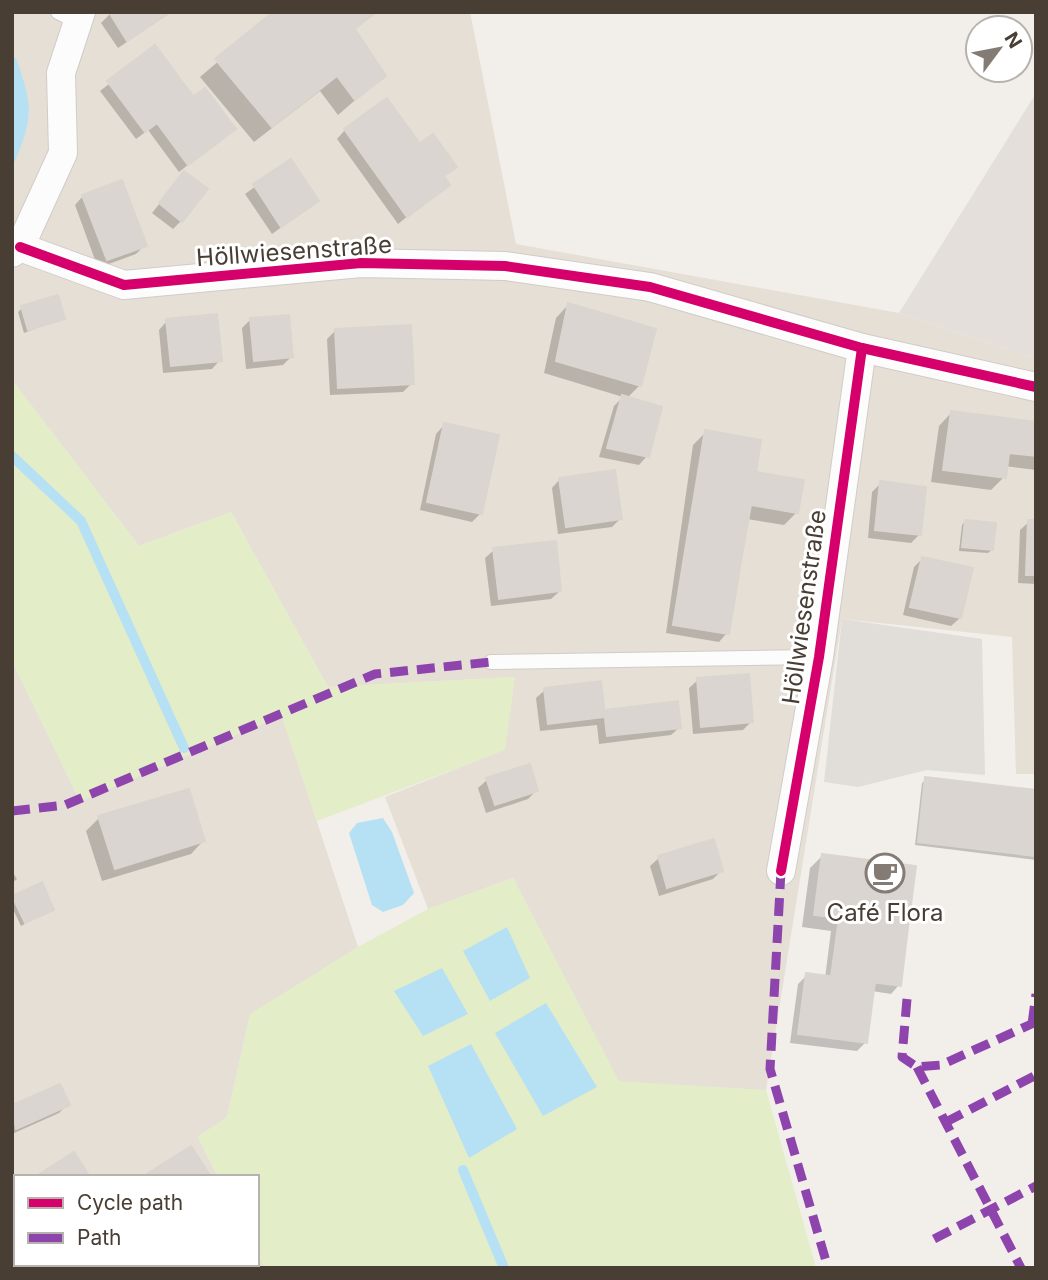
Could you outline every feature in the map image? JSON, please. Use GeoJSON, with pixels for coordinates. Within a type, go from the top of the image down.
{"type":"FeatureCollection","features":[{"type":"Feature","properties":{"kind":"street"},"geometry":{"type":"LineString","coordinates":[[16,250],[63,153],[61,73],[73,15]]}},
{"type":"Feature","properties":{"kind":"street","name":"Höllwiesenstraße"},"geometry":{"type":"LineString","coordinates":[[16,250],[124,285],[361,263],[505,266],[650,287],[862,348],[1036,387]]}},
{"type":"Feature","properties":{"kind":"street","name":"Höllwiesenstraße"},"geometry":{"type":"LineString","coordinates":[[781,872],[819,657],[862,348]]}},
{"type":"Feature","properties":{"kind":"lane"},"geometry":{"type":"LineString","coordinates":[[491,662],[819,657]]}},
{"type":"Feature","properties":{"kind":"shaded area"},"geometry":{"type":"Polygon","coordinates":[[[12,12],[470,12],[516,244],[899,313],[1036,358],[1036,774],[1016,774],[1012,637],[842,619],[766,1090],[619,1082],[513,878],[428,909],[385,797],[504,750],[515,677],[328,687],[231,512],[139,546],[12,380],[12,12]]]}},
{"type":"Feature","properties":{"kind":"shaded area"},"geometry":{"type":"Polygon","coordinates":[[[1036,93],[1036,358],[899,313],[1036,93]]]}},
{"type":"Feature","properties":{"kind":"shaded area"},"geometry":{"type":"Polygon","coordinates":[[[842,619],[982,639],[985,775],[927,770],[858,787],[824,782],[842,619]]]}},
{"type":"Feature","properties":{"kind":"shaded area"},"geometry":{"type":"Polygon","coordinates":[[[12,661],[80,801],[282,715],[358,947],[250,1015],[227,1117],[198,1137],[217,1175],[14,1175],[14,1266],[259,1266],[259,1257],[265,1268],[12,1268],[12,661]]]}},
{"type":"Feature","properties":{"kind":"green space"},"geometry":{"type":"Polygon","coordinates":[[[12,380],[139,546],[231,512],[328,687],[515,677],[505,750],[317,821],[281,715],[80,801],[12,661],[12,380]]]}},
{"type":"Feature","properties":{"kind":"green space"},"geometry":{"type":"Polygon","coordinates":[[[513,878],[619,1081],[766,1090],[816,1268],[265,1268],[259,1257],[259,1175],[217,1175],[198,1137],[227,1117],[250,1014],[358,947],[428,909],[513,878]]]}},
{"type":"Feature","properties":{"kind":"water"},"geometry":{"type":"Polygon","coordinates":[[[12,57],[16,58],[22,75],[29,113],[24,137],[12,168],[12,57]]]}},
{"type":"Feature","properties":{"kind":"water"},"geometry":{"type":"Polygon","coordinates":[[[383,818],[392,832],[414,893],[403,905],[383,912],[372,905],[349,833],[357,823],[383,818]]]}},
{"type":"Feature","properties":{"kind":"water"},"geometry":{"type":"Polygon","coordinates":[[[507,927],[530,978],[490,1001],[463,951],[507,927]]]}},
{"type":"Feature","properties":{"kind":"water"},"geometry":{"type":"Polygon","coordinates":[[[442,968],[468,1014],[423,1036],[394,991],[442,968]]]}},
{"type":"Feature","properties":{"kind":"water"},"geometry":{"type":"Polygon","coordinates":[[[546,1003],[597,1087],[543,1116],[495,1033],[546,1003]]]}},
{"type":"Feature","properties":{"kind":"water"},"geometry":{"type":"Polygon","coordinates":[[[471,1044],[517,1129],[469,1158],[428,1066],[471,1044]]]}},
{"type":"Feature","properties":{"kind":"building"},"geometry":{"type":"Polygon","coordinates":[[[109,12],[169,12],[127,41],[109,12]]]}},
{"type":"Feature","properties":{"kind":"building"},"geometry":{"type":"Polygon","coordinates":[[[273,12],[375,12],[355,29],[386,76],[355,100],[337,76],[272,127],[215,59],[273,12]]]}},
{"type":"Feature","properties":{"kind":"building"},"geometry":{"type":"Polygon","coordinates":[[[155,45],[193,96],[145,132],[107,81],[155,45]]]}},
{"type":"Feature","properties":{"kind":"building"},"geometry":{"type":"Polygon","coordinates":[[[205,88],[236,129],[188,165],[157,123],[205,88]]]}},
{"type":"Feature","properties":{"kind":"building"},"geometry":{"type":"Polygon","coordinates":[[[387,98],[420,144],[377,175],[344,129],[387,98]]]}},
{"type":"Feature","properties":{"kind":"building"},"geometry":{"type":"Polygon","coordinates":[[[433,134],[457,167],[444,176],[450,185],[407,217],[377,175],[433,134]]]}},
{"type":"Feature","properties":{"kind":"building"},"geometry":{"type":"Polygon","coordinates":[[[291,159],[319,201],[281,227],[253,184],[291,159]]]}},
{"type":"Feature","properties":{"kind":"building"},"geometry":{"type":"Polygon","coordinates":[[[184,171],[208,189],[182,222],[159,203],[184,171]]]}},
{"type":"Feature","properties":{"kind":"building"},"geometry":{"type":"Polygon","coordinates":[[[122,180],[147,246],[107,260],[82,195],[122,180]]]}},
{"type":"Feature","properties":{"kind":"building"},"geometry":{"type":"Polygon","coordinates":[[[58,295],[65,319],[28,330],[21,306],[58,295]]]}},
{"type":"Feature","properties":{"kind":"building"},"geometry":{"type":"Polygon","coordinates":[[[568,303],[656,329],[641,386],[556,361],[568,303]]]}},
{"type":"Feature","properties":{"kind":"building"},"geometry":{"type":"Polygon","coordinates":[[[217,314],[222,361],[171,366],[166,319],[217,314]]]}},
{"type":"Feature","properties":{"kind":"building"},"geometry":{"type":"Polygon","coordinates":[[[289,315],[293,357],[254,361],[250,318],[289,315]]]}},
{"type":"Feature","properties":{"kind":"building"},"geometry":{"type":"Polygon","coordinates":[[[411,325],[414,384],[338,388],[335,329],[411,325]]]}},
{"type":"Feature","properties":{"kind":"building"},"geometry":{"type":"Polygon","coordinates":[[[622,395],[662,407],[649,457],[607,448],[622,395]]]}},
{"type":"Feature","properties":{"kind":"building"},"geometry":{"type":"Polygon","coordinates":[[[951,411],[1036,422],[1036,456],[1009,453],[1006,478],[943,470],[951,411]]]}},
{"type":"Feature","properties":{"kind":"building"},"geometry":{"type":"Polygon","coordinates":[[[444,423],[499,435],[482,514],[427,502],[444,423]]]}},
{"type":"Feature","properties":{"kind":"building"},"geometry":{"type":"Polygon","coordinates":[[[705,430],[761,440],[756,472],[804,480],[798,513],[751,505],[742,555],[686,545],[705,430]]]}},
{"type":"Feature","properties":{"kind":"building"},"geometry":{"type":"Polygon","coordinates":[[[615,470],[622,519],[566,527],[559,478],[615,470]]]}},
{"type":"Feature","properties":{"kind":"building"},"geometry":{"type":"Polygon","coordinates":[[[880,481],[926,487],[921,535],[875,530],[880,481]]]}},
{"type":"Feature","properties":{"kind":"building"},"geometry":{"type":"Polygon","coordinates":[[[965,520],[996,523],[993,550],[962,547],[965,520]]]}},
{"type":"Feature","properties":{"kind":"building"},"geometry":{"type":"Polygon","coordinates":[[[1028,520],[1036,520],[1036,575],[1026,575],[1028,520]]]}},
{"type":"Feature","properties":{"kind":"building"},"geometry":{"type":"Polygon","coordinates":[[[556,541],[561,591],[499,599],[493,548],[556,541]]]}},
{"type":"Feature","properties":{"kind":"building"},"geometry":{"type":"Polygon","coordinates":[[[686,545],[742,555],[729,634],[673,625],[686,545]]]}},
{"type":"Feature","properties":{"kind":"building"},"geometry":{"type":"Polygon","coordinates":[[[922,557],[973,568],[961,618],[910,607],[922,557]]]}},
{"type":"Feature","properties":{"kind":"building"},"geometry":{"type":"Polygon","coordinates":[[[749,674],[753,722],[701,727],[697,678],[749,674]]]}},
{"type":"Feature","properties":{"kind":"building"},"geometry":{"type":"Polygon","coordinates":[[[601,681],[605,717],[548,724],[544,688],[601,681]]]}},
{"type":"Feature","properties":{"kind":"building"},"geometry":{"type":"Polygon","coordinates":[[[678,701],[681,728],[607,736],[604,710],[678,701]]]}},
{"type":"Feature","properties":{"kind":"building"},"geometry":{"type":"Polygon","coordinates":[[[530,764],[538,791],[495,805],[486,778],[530,764]]]}},
{"type":"Feature","properties":{"kind":"building"},"geometry":{"type":"Polygon","coordinates":[[[925,777],[1036,790],[1036,856],[918,842],[925,777]]]}},
{"type":"Feature","properties":{"kind":"building"},"geometry":{"type":"Polygon","coordinates":[[[189,789],[205,841],[115,869],[98,816],[189,789]]]}},
{"type":"Feature","properties":{"kind":"building"},"geometry":{"type":"Polygon","coordinates":[[[714,839],[723,871],[667,888],[658,856],[714,839]]]}},
{"type":"Feature","properties":{"kind":"building"},"geometry":{"type":"Polygon","coordinates":[[[822,854],[916,866],[908,927],[814,915],[822,854]]]}},
{"type":"Feature","properties":{"kind":"building"},"geometry":{"type":"Polygon","coordinates":[[[42,882],[54,910],[25,923],[12,896],[42,882]]]}},
{"type":"Feature","properties":{"kind":"building"},"geometry":{"type":"Polygon","coordinates":[[[839,918],[908,927],[901,986],[831,977],[839,918]]]}},
{"type":"Feature","properties":{"kind":"building"},"geometry":{"type":"Polygon","coordinates":[[[806,973],[875,982],[867,1043],[798,1034],[806,973]]]}},
{"type":"Feature","properties":{"kind":"building"},"geometry":{"type":"Polygon","coordinates":[[[60,1084],[70,1105],[16,1129],[12,1105],[60,1084]]]}},
{"type":"Feature","properties":{"kind":"building"},"geometry":{"type":"Polygon","coordinates":[[[191,1146],[210,1175],[145,1175],[191,1146]]]}},
{"type":"Feature","properties":{"kind":"building"},"geometry":{"type":"Polygon","coordinates":[[[74,1152],[89,1175],[38,1175],[74,1152]]]}},
{"type":"Feature","properties":{"kind":"building"},"geometry":{"type":"Polygon","coordinates":[[[148,1266],[178,1266],[178,1268],[148,1266]]]}},
{"type":"Feature","properties":{"kind":"waterway"},"geometry":{"type":"LineString","coordinates":[[12,456],[81,521],[184,748]]}},
{"type":"Feature","properties":{"kind":"waterway"},"geometry":{"type":"LineString","coordinates":[[463,1170],[504,1268]]}},
{"type":"Feature","properties":{"kind":"marked path"},"geometry":{"type":"LineString","coordinates":[[12,811],[65,805],[375,674],[491,662]]}},
{"type":"Feature","properties":{"kind":"marked path"},"geometry":{"type":"LineString","coordinates":[[781,871],[770,1069],[828,1268]]}},
{"type":"Feature","properties":{"kind":"marked path"},"geometry":{"type":"LineString","coordinates":[[1032,1024],[1036,994]]}},
{"type":"Feature","properties":{"kind":"marked path"},"geometry":{"type":"LineString","coordinates":[[907,999],[902,1057],[917,1067],[941,1065],[1036,1022]]}},
{"type":"Feature","properties":{"kind":"marked path"},"geometry":{"type":"LineString","coordinates":[[917,1067],[1021,1268]]}},
{"type":"Feature","properties":{"kind":"marked path"},"geometry":{"type":"LineString","coordinates":[[946,1122],[1036,1075]]}},
{"type":"Feature","properties":{"kind":"marked path"},"geometry":{"type":"LineString","coordinates":[[934,1239],[1036,1186]]}},
{"type":"Feature","properties":{"kind":"cycle path"},"geometry":{"type":"LineString","coordinates":[[20,247],[124,285],[361,263],[505,266],[650,287],[862,348],[1036,387]]}},
{"type":"Feature","properties":{"kind":"cycle path"},"geometry":{"type":"LineString","coordinates":[[781,871],[819,657],[862,348]]}},
{"type":"Feature","properties":{"kind":"place","name":"Café Flora"},"geometry":{"type":"Point","coordinates":[885,873]}}]}
